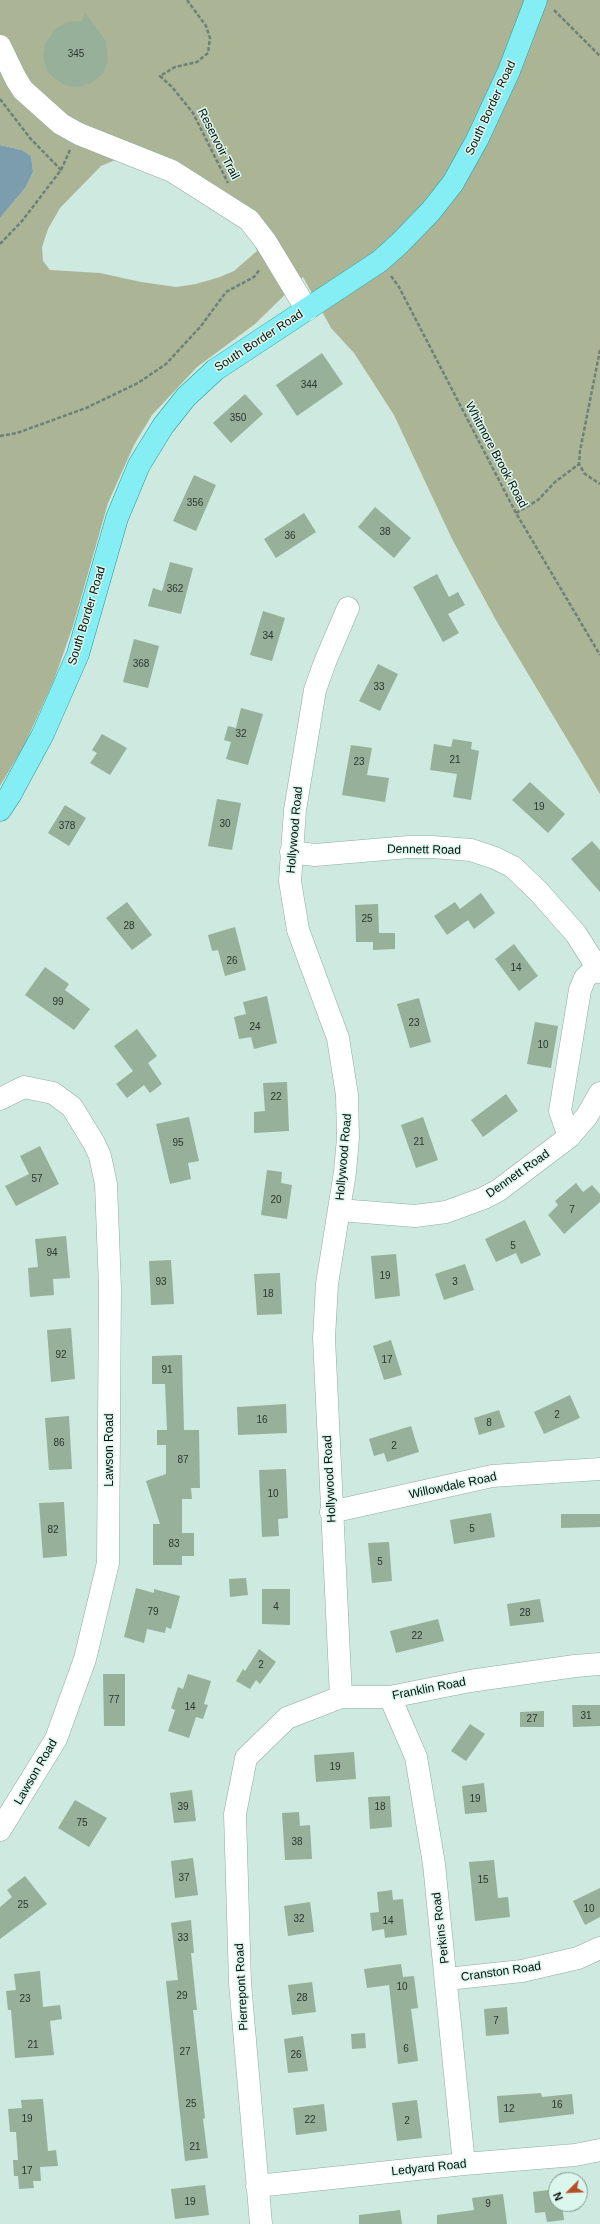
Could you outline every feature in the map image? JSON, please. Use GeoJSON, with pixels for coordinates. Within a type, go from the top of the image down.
{"type":"FeatureCollection","features":[{"type":"Feature","properties":{"kind":"main road","name":"South Border Road"},"geometry":{"type":"LineString","coordinates":[[0,810],[10,795],[43,734],[78,654],[117,518],[139,465],[148,448],[177,408],[201,382],[245,348],[307,310],[380,261],[431,211],[466,161],[542,2]]}},
{"type":"Feature","properties":{"kind":"street"},"geometry":{"type":"LineString","coordinates":[[0,46],[16,79],[24,90],[61,124],[78,134],[172,171],[249,220],[266,242],[307,310]]}},
{"type":"Feature","properties":{"kind":"street","name":"Hollywood Road"},"geometry":{"type":"LineString","coordinates":[[341,1697],[331,1512],[324,1311],[331,1247],[339,1210],[348,1138],[348,1102],[344,1072],[333,1022],[310,968],[298,930],[291,893],[291,852],[301,766],[315,690],[348,608]]}},
{"type":"Feature","properties":{"kind":"street","name":"Dennett Road"},"geometry":{"type":"LineString","coordinates":[[291,852],[319,855],[403,847],[432,847],[459,849],[484,854],[505,862],[521,873],[561,916],[593,942],[599,969]]}},
{"type":"Feature","properties":{"kind":"street"},"geometry":{"type":"LineString","coordinates":[[569,1137],[560,1111],[580,990],[585,978],[599,969]]}},
{"type":"Feature","properties":{"kind":"street","name":"Lawson Road"},"geometry":{"type":"LineString","coordinates":[[0,1099],[24,1087],[53,1093],[72,1107],[94,1143],[100,1156],[106,1184],[110,1288],[108,1563],[85,1659],[56,1739],[0,1830]]}},
{"type":"Feature","properties":{"kind":"street","name":"Dennett Road"},"geometry":{"type":"LineString","coordinates":[[339,1210],[415,1216],[441,1213],[465,1206],[499,1190],[569,1137],[586,1116],[600,1093]]}},
{"type":"Feature","properties":{"kind":"street","name":"Willowdale Road"},"geometry":{"type":"LineString","coordinates":[[331,1512],[492,1476],[600,1470]]}},
{"type":"Feature","properties":{"kind":"street","name":"Franklin Road"},"geometry":{"type":"LineString","coordinates":[[251,1753],[287,1718],[341,1697],[390,1697],[470,1681],[575,1666],[600,1664]]}},
{"type":"Feature","properties":{"kind":"street","name":"Perkins Road"},"geometry":{"type":"LineString","coordinates":[[390,1697],[416,1757],[434,1864],[447,1978],[464,2164]]}},
{"type":"Feature","properties":{"kind":"street","name":"Pierrepont Road"},"geometry":{"type":"LineString","coordinates":[[251,1753],[246,1758],[235,1814],[240,1983],[261,2224]]}},
{"type":"Feature","properties":{"kind":"street","name":"Cranston Road"},"geometry":{"type":"LineString","coordinates":[[447,1978],[522,1971],[578,1958],[600,1948]]}},
{"type":"Feature","properties":{"kind":"street","name":"Ledyard Road"},"geometry":{"type":"LineString","coordinates":[[257,2186],[464,2164],[575,2155],[600,2150]]}},
{"type":"Feature","properties":{"kind":"path","name":"Reservoir Trail"},"geometry":{"type":"LineString","coordinates":[[187,0],[206,26],[210,38],[208,53],[197,62],[175,67],[160,76],[172,86],[193,113],[229,186]]}},
{"type":"Feature","properties":{"kind":"path"},"geometry":{"type":"LineString","coordinates":[[542,2],[600,56]]}},
{"type":"Feature","properties":{"kind":"path"},"geometry":{"type":"LineString","coordinates":[[0,99],[30,138],[60,170]]}},
{"type":"Feature","properties":{"kind":"path"},"geometry":{"type":"LineString","coordinates":[[0,244],[22,221],[60,170],[78,134]]}},
{"type":"Feature","properties":{"kind":"path"},"geometry":{"type":"LineString","coordinates":[[0,436],[17,433],[86,408],[138,383],[166,364],[201,326],[226,292],[254,277],[264,264],[266,242]]}},
{"type":"Feature","properties":{"kind":"path","name":"Whitmore Brook Road"},"geometry":{"type":"LineString","coordinates":[[380,261],[399,286],[516,513],[600,655]]}},
{"type":"Feature","properties":{"kind":"path"},"geometry":{"type":"LineString","coordinates":[[600,350],[580,451],[579,464],[585,474],[600,484]]}},
{"type":"Feature","properties":{"kind":"path"},"geometry":{"type":"LineString","coordinates":[[516,513],[538,500],[555,482],[579,464]]}},
{"type":"Feature","properties":{"kind":"green space"},"geometry":{"type":"Polygon","coordinates":[[[0,0],[600,0],[600,794],[497,622],[452,539],[394,415],[354,353],[331,328],[303,277],[255,324],[197,367],[152,415],[134,445],[108,503],[73,626],[54,680],[24,746],[0,786],[0,218],[26,187],[33,172],[31,156],[22,150],[0,145],[0,0]],[[122,157],[101,166],[60,208],[48,229],[42,247],[43,261],[50,270],[100,273],[141,282],[176,287],[196,284],[220,277],[234,271],[257,251],[245,222],[226,203],[122,157]]]}},
{"type":"Feature","properties":{"kind":"water"},"geometry":{"type":"Polygon","coordinates":[[[0,145],[22,150],[31,156],[33,172],[26,187],[0,218],[0,145]]]}},
{"type":"Feature","properties":{"kind":"building"},"geometry":{"type":"Polygon","coordinates":[[[85,13],[106,41],[108,61],[103,74],[91,83],[80,87],[67,86],[55,79],[47,70],[43,56],[45,44],[55,29],[67,22],[82,21],[85,13]]]}},
{"type":"Feature","properties":{"kind":"building"},"geometry":{"type":"Polygon","coordinates":[[[322,353],[343,384],[297,416],[276,385],[322,353]]]}},
{"type":"Feature","properties":{"kind":"building"},"geometry":{"type":"Polygon","coordinates":[[[245,394],[263,414],[231,443],[213,423],[245,394]]]}},
{"type":"Feature","properties":{"kind":"building"},"geometry":{"type":"Polygon","coordinates":[[[194,475],[216,485],[196,531],[173,521],[194,475]]]}},
{"type":"Feature","properties":{"kind":"building"},"geometry":{"type":"Polygon","coordinates":[[[375,507],[411,538],[394,558],[358,527],[375,507]]]}},
{"type":"Feature","properties":{"kind":"building"},"geometry":{"type":"Polygon","coordinates":[[[304,513],[316,532],[276,558],[264,539],[304,513]]]}},
{"type":"Feature","properties":{"kind":"building"},"geometry":{"type":"Polygon","coordinates":[[[170,562],[193,568],[181,614],[148,606],[153,588],[162,591],[170,562]]]}},
{"type":"Feature","properties":{"kind":"building"},"geometry":{"type":"Polygon","coordinates":[[[437,574],[449,597],[458,592],[465,605],[448,614],[459,633],[443,642],[413,587],[437,574]]]}},
{"type":"Feature","properties":{"kind":"building"},"geometry":{"type":"Polygon","coordinates":[[[263,611],[285,618],[272,661],[250,655],[263,611]]]}},
{"type":"Feature","properties":{"kind":"building"},"geometry":{"type":"Polygon","coordinates":[[[134,639],[159,646],[148,688],[123,682],[134,639]]]}},
{"type":"Feature","properties":{"kind":"building"},"geometry":{"type":"Polygon","coordinates":[[[378,664],[398,674],[380,711],[359,701],[378,664]]]}},
{"type":"Feature","properties":{"kind":"building"},"geometry":{"type":"Polygon","coordinates":[[[241,708],[263,714],[248,765],[226,759],[231,742],[224,740],[228,726],[236,728],[241,708]]]}},
{"type":"Feature","properties":{"kind":"building"},"geometry":{"type":"Polygon","coordinates":[[[102,734],[127,748],[110,775],[90,763],[97,753],[92,750],[102,734]]]}},
{"type":"Feature","properties":{"kind":"building"},"geometry":{"type":"Polygon","coordinates":[[[453,739],[472,742],[471,749],[479,751],[471,800],[453,797],[457,774],[430,770],[434,744],[451,747],[453,739]]]}},
{"type":"Feature","properties":{"kind":"building"},"geometry":{"type":"Polygon","coordinates":[[[351,745],[372,748],[367,775],[389,778],[385,802],[342,795],[351,745]]]}},
{"type":"Feature","properties":{"kind":"building"},"geometry":{"type":"Polygon","coordinates":[[[530,782],[565,814],[548,833],[512,800],[530,782]]]}},
{"type":"Feature","properties":{"kind":"building"},"geometry":{"type":"Polygon","coordinates":[[[217,799],[241,803],[232,850],[208,846],[217,799]]]}},
{"type":"Feature","properties":{"kind":"building"},"geometry":{"type":"Polygon","coordinates":[[[65,805],[86,818],[69,846],[48,833],[65,805]]]}},
{"type":"Feature","properties":{"kind":"building"},"geometry":{"type":"Polygon","coordinates":[[[592,841],[600,850],[600,892],[571,859],[592,841]]]}},
{"type":"Feature","properties":{"kind":"building"},"geometry":{"type":"Polygon","coordinates":[[[481,893],[495,913],[474,929],[468,920],[447,935],[434,916],[455,902],[460,909],[481,893]]]}},
{"type":"Feature","properties":{"kind":"building"},"geometry":{"type":"Polygon","coordinates":[[[127,902],[152,935],[132,950],[106,918],[127,902]]]}},
{"type":"Feature","properties":{"kind":"building"},"geometry":{"type":"Polygon","coordinates":[[[378,904],[379,933],[395,933],[395,949],[373,950],[373,942],[356,942],[355,905],[378,904]]]}},
{"type":"Feature","properties":{"kind":"building"},"geometry":{"type":"Polygon","coordinates":[[[235,927],[246,970],[225,976],[218,950],[212,951],[208,935],[235,927]]]}},
{"type":"Feature","properties":{"kind":"building"},"geometry":{"type":"Polygon","coordinates":[[[514,944],[538,976],[519,991],[495,959],[514,944]]]}},
{"type":"Feature","properties":{"kind":"building"},"geometry":{"type":"Polygon","coordinates":[[[45,967],[69,984],[65,990],[90,1009],[74,1030],[25,995],[45,967]]]}},
{"type":"Feature","properties":{"kind":"building"},"geometry":{"type":"Polygon","coordinates":[[[267,996],[277,1043],[254,1049],[251,1037],[239,1039],[234,1017],[246,1014],[243,1002],[267,996]]]}},
{"type":"Feature","properties":{"kind":"building"},"geometry":{"type":"Polygon","coordinates":[[[419,998],[431,1042],[410,1048],[397,1004],[419,998]]]}},
{"type":"Feature","properties":{"kind":"building"},"geometry":{"type":"Polygon","coordinates":[[[535,1022],[558,1026],[551,1068],[527,1064],[535,1022]]]}},
{"type":"Feature","properties":{"kind":"building"},"geometry":{"type":"Polygon","coordinates":[[[137,1029],[157,1056],[148,1063],[162,1084],[150,1093],[144,1085],[127,1098],[116,1084],[133,1071],[114,1046],[137,1029]]]}},
{"type":"Feature","properties":{"kind":"building"},"geometry":{"type":"Polygon","coordinates":[[[287,1082],[289,1131],[254,1133],[254,1112],[265,1111],[263,1083],[287,1082]]]}},
{"type":"Feature","properties":{"kind":"building"},"geometry":{"type":"Polygon","coordinates":[[[506,1094],[518,1111],[483,1137],[471,1120],[506,1094]]]}},
{"type":"Feature","properties":{"kind":"building"},"geometry":{"type":"Polygon","coordinates":[[[189,1117],[199,1161],[188,1163],[191,1179],[170,1184],[156,1124],[189,1117]]]}},
{"type":"Feature","properties":{"kind":"building"},"geometry":{"type":"Polygon","coordinates":[[[423,1117],[438,1160],[416,1168],[401,1125],[423,1117]]]}},
{"type":"Feature","properties":{"kind":"building"},"geometry":{"type":"Polygon","coordinates":[[[40,1146],[59,1184],[16,1206],[5,1186],[29,1174],[20,1156],[40,1146]]]}},
{"type":"Feature","properties":{"kind":"building"},"geometry":{"type":"Polygon","coordinates":[[[267,1170],[282,1172],[281,1183],[292,1185],[287,1219],[261,1215],[267,1170]]]}},
{"type":"Feature","properties":{"kind":"building"},"geometry":{"type":"Polygon","coordinates":[[[576,1183],[583,1192],[592,1185],[600,1194],[600,1202],[564,1234],[548,1215],[558,1205],[555,1201],[576,1183]]]}},
{"type":"Feature","properties":{"kind":"building"},"geometry":{"type":"Polygon","coordinates":[[[525,1220],[541,1255],[521,1264],[516,1253],[496,1262],[485,1239],[525,1220]]]}},
{"type":"Feature","properties":{"kind":"building"},"geometry":{"type":"Polygon","coordinates":[[[66,1236],[70,1278],[53,1279],[54,1295],[30,1297],[28,1268],[38,1267],[35,1239],[66,1236]]]}},
{"type":"Feature","properties":{"kind":"building"},"geometry":{"type":"Polygon","coordinates":[[[396,1254],[400,1296],[375,1299],[371,1256],[396,1254]]]}},
{"type":"Feature","properties":{"kind":"building"},"geometry":{"type":"Polygon","coordinates":[[[171,1260],[174,1304],[151,1305],[149,1261],[171,1260]]]}},
{"type":"Feature","properties":{"kind":"building"},"geometry":{"type":"Polygon","coordinates":[[[465,1264],[474,1290],[444,1300],[435,1274],[465,1264]]]}},
{"type":"Feature","properties":{"kind":"building"},"geometry":{"type":"Polygon","coordinates":[[[280,1273],[282,1314],[257,1315],[254,1274],[280,1273]]]}},
{"type":"Feature","properties":{"kind":"building"},"geometry":{"type":"Polygon","coordinates":[[[71,1328],[75,1379],[51,1382],[47,1330],[71,1328]]]}},
{"type":"Feature","properties":{"kind":"building"},"geometry":{"type":"Polygon","coordinates":[[[391,1340],[402,1375],[384,1380],[373,1346],[391,1340]]]}},
{"type":"Feature","properties":{"kind":"building"},"geometry":{"type":"Polygon","coordinates":[[[182,1355],[184,1430],[199,1430],[200,1488],[191,1488],[192,1499],[182,1499],[182,1533],[194,1533],[194,1556],[182,1556],[182,1565],[153,1565],[153,1524],[160,1524],[146,1481],[166,1474],[166,1445],[157,1445],[157,1430],[167,1430],[165,1384],[152,1384],[152,1356],[182,1355]]]}},
{"type":"Feature","properties":{"kind":"building"},"geometry":{"type":"Polygon","coordinates":[[[570,1395],[580,1418],[544,1434],[534,1412],[570,1395]]]}},
{"type":"Feature","properties":{"kind":"building"},"geometry":{"type":"Polygon","coordinates":[[[286,1404],[287,1433],[238,1435],[237,1407],[286,1404]]]}},
{"type":"Feature","properties":{"kind":"building"},"geometry":{"type":"Polygon","coordinates":[[[499,1410],[505,1427],[479,1435],[474,1418],[499,1410]]]}},
{"type":"Feature","properties":{"kind":"building"},"geometry":{"type":"Polygon","coordinates":[[[69,1416],[72,1469],[49,1470],[45,1418],[69,1416]]]}},
{"type":"Feature","properties":{"kind":"building"},"geometry":{"type":"Polygon","coordinates":[[[411,1426],[419,1452],[387,1462],[384,1453],[374,1456],[369,1439],[411,1426]]]}},
{"type":"Feature","properties":{"kind":"building"},"geometry":{"type":"Polygon","coordinates":[[[286,1469],[288,1518],[278,1519],[279,1536],[262,1537],[259,1470],[286,1469]]]}},
{"type":"Feature","properties":{"kind":"building"},"geometry":{"type":"Polygon","coordinates":[[[64,1502],[67,1556],[43,1558],[39,1503],[64,1502]]]}},
{"type":"Feature","properties":{"kind":"building"},"geometry":{"type":"Polygon","coordinates":[[[491,1513],[495,1537],[454,1544],[450,1520],[491,1513]]]}},
{"type":"Feature","properties":{"kind":"building"},"geometry":{"type":"Polygon","coordinates":[[[561,1514],[600,1514],[600,1527],[561,1528],[561,1514]]]}},
{"type":"Feature","properties":{"kind":"building"},"geometry":{"type":"Polygon","coordinates":[[[389,1542],[392,1581],[372,1583],[368,1543],[389,1542]]]}},
{"type":"Feature","properties":{"kind":"building"},"geometry":{"type":"Polygon","coordinates":[[[246,1578],[248,1595],[230,1597],[229,1579],[246,1578]]]}},
{"type":"Feature","properties":{"kind":"building"},"geometry":{"type":"Polygon","coordinates":[[[136,1588],[154,1593],[154,1589],[180,1596],[171,1629],[166,1627],[165,1633],[147,1629],[144,1643],[124,1637],[136,1588]]]}},
{"type":"Feature","properties":{"kind":"building"},"geometry":{"type":"Polygon","coordinates":[[[262,1589],[290,1589],[290,1625],[262,1624],[262,1589]]]}},
{"type":"Feature","properties":{"kind":"building"},"geometry":{"type":"Polygon","coordinates":[[[540,1599],[544,1622],[510,1626],[507,1604],[540,1599]]]}},
{"type":"Feature","properties":{"kind":"building"},"geometry":{"type":"Polygon","coordinates":[[[438,1619],[444,1641],[396,1653],[390,1631],[438,1619]]]}},
{"type":"Feature","properties":{"kind":"building"},"geometry":{"type":"Polygon","coordinates":[[[259,1649],[276,1662],[260,1684],[256,1680],[250,1689],[236,1681],[243,1669],[245,1671],[259,1649]]]}},
{"type":"Feature","properties":{"kind":"building"},"geometry":{"type":"Polygon","coordinates":[[[103,1674],[125,1674],[125,1726],[104,1726],[103,1674]]]}},
{"type":"Feature","properties":{"kind":"building"},"geometry":{"type":"Polygon","coordinates":[[[188,1674],[211,1681],[204,1704],[208,1705],[203,1719],[196,1717],[189,1738],[168,1731],[175,1710],[171,1708],[178,1687],[183,1689],[188,1674]]]}},
{"type":"Feature","properties":{"kind":"building"},"geometry":{"type":"Polygon","coordinates":[[[572,1705],[600,1705],[600,1726],[573,1727],[572,1705]]]}},
{"type":"Feature","properties":{"kind":"building"},"geometry":{"type":"Polygon","coordinates":[[[544,1711],[544,1727],[520,1727],[520,1712],[544,1711]]]}},
{"type":"Feature","properties":{"kind":"building"},"geometry":{"type":"Polygon","coordinates":[[[470,1724],[485,1734],[466,1761],[451,1751],[470,1724]]]}},
{"type":"Feature","properties":{"kind":"building"},"geometry":{"type":"Polygon","coordinates":[[[354,1752],[356,1779],[316,1782],[314,1755],[354,1752]]]}},
{"type":"Feature","properties":{"kind":"building"},"geometry":{"type":"Polygon","coordinates":[[[484,1783],[487,1812],[465,1814],[462,1786],[484,1783]]]}},
{"type":"Feature","properties":{"kind":"building"},"geometry":{"type":"Polygon","coordinates":[[[192,1790],[196,1821],[174,1823],[170,1793],[192,1790]]]}},
{"type":"Feature","properties":{"kind":"building"},"geometry":{"type":"Polygon","coordinates":[[[390,1796],[392,1827],[370,1829],[368,1797],[390,1796]]]}},
{"type":"Feature","properties":{"kind":"building"},"geometry":{"type":"Polygon","coordinates":[[[75,1800],[107,1818],[89,1847],[58,1828],[75,1800]]]}},
{"type":"Feature","properties":{"kind":"building"},"geometry":{"type":"Polygon","coordinates":[[[299,1812],[300,1826],[310,1825],[312,1859],[285,1860],[282,1813],[299,1812]]]}},
{"type":"Feature","properties":{"kind":"building"},"geometry":{"type":"Polygon","coordinates":[[[193,1858],[198,1895],[175,1898],[171,1861],[193,1858]]]}},
{"type":"Feature","properties":{"kind":"building"},"geometry":{"type":"Polygon","coordinates":[[[494,1860],[498,1898],[508,1897],[510,1917],[475,1921],[469,1862],[494,1860]]]}},
{"type":"Feature","properties":{"kind":"building"},"geometry":{"type":"Polygon","coordinates":[[[25,1876],[47,1904],[0,1939],[0,1907],[12,1897],[7,1890],[25,1876]]]}},
{"type":"Feature","properties":{"kind":"building"},"geometry":{"type":"Polygon","coordinates":[[[600,1888],[600,1917],[585,1925],[573,1901],[600,1888]]]}},
{"type":"Feature","properties":{"kind":"building"},"geometry":{"type":"Polygon","coordinates":[[[392,1890],[393,1900],[403,1899],[407,1935],[385,1938],[384,1929],[372,1931],[370,1913],[379,1912],[377,1892],[392,1890]]]}},
{"type":"Feature","properties":{"kind":"building"},"geometry":{"type":"Polygon","coordinates":[[[310,1902],[314,1932],[288,1936],[284,1906],[310,1902]]]}},
{"type":"Feature","properties":{"kind":"building"},"geometry":{"type":"Polygon","coordinates":[[[191,1920],[194,1953],[191,1953],[197,2010],[193,2010],[208,2158],[185,2161],[166,1981],[178,1980],[171,1923],[191,1920]]]}},
{"type":"Feature","properties":{"kind":"building"},"geometry":{"type":"Polygon","coordinates":[[[401,1964],[403,1977],[414,1976],[418,2008],[411,2009],[418,2061],[398,2064],[389,1985],[367,1988],[364,1969],[401,1964]]]}},
{"type":"Feature","properties":{"kind":"building"},"geometry":{"type":"Polygon","coordinates":[[[40,1971],[43,2007],[60,2005],[62,2019],[50,2021],[54,2055],[15,2058],[11,2010],[8,2010],[6,1991],[16,1990],[14,1974],[40,1971]]]}},
{"type":"Feature","properties":{"kind":"building"},"geometry":{"type":"Polygon","coordinates":[[[312,1982],[316,2012],[292,2015],[288,1985],[312,1982]]]}},
{"type":"Feature","properties":{"kind":"building"},"geometry":{"type":"Polygon","coordinates":[[[507,2007],[509,2034],[486,2036],[484,2009],[507,2007]]]}},
{"type":"Feature","properties":{"kind":"building"},"geometry":{"type":"Polygon","coordinates":[[[365,2033],[366,2048],[352,2049],[351,2034],[365,2033]]]}},
{"type":"Feature","properties":{"kind":"building"},"geometry":{"type":"Polygon","coordinates":[[[303,2036],[308,2071],[288,2073],[284,2039],[303,2036]]]}},
{"type":"Feature","properties":{"kind":"building"},"geometry":{"type":"Polygon","coordinates":[[[541,2093],[542,2097],[572,2094],[574,2114],[499,2123],[497,2096],[541,2093]]]}},
{"type":"Feature","properties":{"kind":"building"},"geometry":{"type":"Polygon","coordinates":[[[43,2099],[48,2151],[56,2150],[58,2166],[40,2167],[41,2181],[33,2181],[34,2188],[19,2189],[18,2176],[14,2176],[13,2160],[18,2160],[16,2132],[10,2132],[8,2109],[22,2108],[21,2100],[43,2099]]]}},
{"type":"Feature","properties":{"kind":"building"},"geometry":{"type":"Polygon","coordinates":[[[417,2100],[422,2138],[397,2141],[392,2103],[417,2100]]]}},
{"type":"Feature","properties":{"kind":"building"},"geometry":{"type":"Polygon","coordinates":[[[324,2104],[327,2131],[296,2135],[293,2108],[324,2104]]]}},
{"type":"Feature","properties":{"kind":"building"},"geometry":{"type":"Polygon","coordinates":[[[205,2185],[209,2215],[175,2219],[171,2189],[205,2185]]]}},
{"type":"Feature","properties":{"kind":"building"},"geometry":{"type":"Polygon","coordinates":[[[548,2190],[548,2212],[563,2212],[564,2220],[547,2222],[545,2212],[535,2213],[533,2192],[548,2190]]]}},
{"type":"Feature","properties":{"kind":"building"},"geometry":{"type":"Polygon","coordinates":[[[503,2194],[507,2224],[437,2224],[437,2215],[474,2210],[472,2198],[503,2194]]]}},
{"type":"Feature","properties":{"kind":"building"},"geometry":{"type":"Polygon","coordinates":[[[400,2210],[402,2224],[359,2224],[359,2215],[400,2210]]]}}]}
